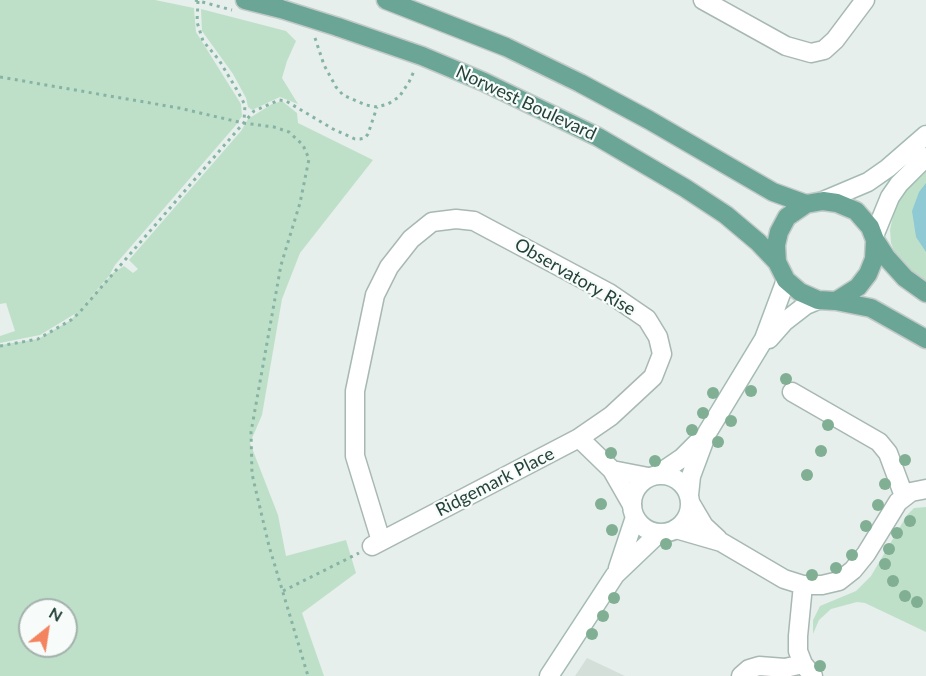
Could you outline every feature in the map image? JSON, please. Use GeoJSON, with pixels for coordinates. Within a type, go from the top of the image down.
{"type":"FeatureCollection","features":[{"type":"Feature","properties":{"kind":"main road","name":"Norwest Boulevard"},"geometry":{"type":"LineString","coordinates":[[245,0],[338,27],[422,56],[484,82],[598,137],[726,215],[758,242],[777,262]]}},
{"type":"Feature","properties":{"kind":"main road"},"geometry":{"type":"LineString","coordinates":[[386,0],[506,47],[640,115],[773,192],[815,203],[837,203],[855,211],[870,227],[886,257],[905,278],[926,293]]}},
{"type":"Feature","properties":{"kind":"main road"},"geometry":{"type":"LineString","coordinates":[[815,203],[788,217],[779,232],[776,245],[777,262],[786,280],[800,292],[827,300],[871,308],[926,339]]}},
{"type":"Feature","properties":{"kind":"main road"},"geometry":{"type":"LineString","coordinates":[[827,300],[858,287],[868,274],[874,259],[874,238]]}},
{"type":"Feature","properties":{"kind":"street"},"geometry":{"type":"LineString","coordinates":[[703,0],[786,46],[811,53],[824,50],[835,40],[865,0]]}},
{"type":"Feature","properties":{"kind":"street"},"geometry":{"type":"LineString","coordinates":[[815,203],[868,182],[926,135]]}},
{"type":"Feature","properties":{"kind":"street"},"geometry":{"type":"LineString","coordinates":[[874,238],[890,197],[898,184],[926,157]]}},
{"type":"Feature","properties":{"kind":"street","name":"Observatory Rise"},"geometry":{"type":"LineString","coordinates":[[376,544],[355,456],[355,391],[375,295],[389,267],[411,239],[432,222],[456,219],[474,221],[609,293],[647,319],[658,337],[662,354],[653,376],[611,416],[579,438]]}},
{"type":"Feature","properties":{"kind":"street"},"geometry":{"type":"LineString","coordinates":[[549,676],[615,575],[687,518],[691,476],[707,433],[764,339],[786,280]]}},
{"type":"Feature","properties":{"kind":"street"},"geometry":{"type":"LineString","coordinates":[[750,364],[784,321],[806,305],[827,300]]}},
{"type":"Feature","properties":{"kind":"street"},"geometry":{"type":"LineString","coordinates":[[792,392],[879,442],[888,453],[904,496]]}},
{"type":"Feature","properties":{"kind":"street"},"geometry":{"type":"LineString","coordinates":[[615,575],[633,511],[634,492],[637,486],[682,458],[707,433]]}},
{"type":"Feature","properties":{"kind":"street"},"geometry":{"type":"LineString","coordinates":[[579,438],[612,470],[633,511],[645,528],[721,542]]}},
{"type":"Feature","properties":{"kind":"street","name":"Ridgemark Place"},"geometry":{"type":"LineString","coordinates":[[376,544],[579,438]]}},
{"type":"Feature","properties":{"kind":"street"},"geometry":{"type":"LineString","coordinates":[[612,470],[652,476],[673,476],[680,481],[704,526],[721,542],[784,579],[803,585],[822,585],[839,580],[853,570],[866,554],[892,509],[904,496],[918,489],[926,489]]}},
{"type":"Feature","properties":{"kind":"street"},"geometry":{"type":"LineString","coordinates":[[803,585],[798,651],[808,670]]}},
{"type":"Feature","properties":{"kind":"street"},"geometry":{"type":"LineString","coordinates":[[741,676],[749,669],[759,666],[808,670]]}},
{"type":"Feature","properties":{"kind":"path"},"geometry":{"type":"LineString","coordinates":[[197,0],[198,22],[204,41],[219,60],[245,105],[243,123]]}},
{"type":"Feature","properties":{"kind":"path"},"geometry":{"type":"LineString","coordinates":[[315,35],[324,65],[343,95],[359,102],[377,106],[388,104],[399,97],[414,71]]}},
{"type":"Feature","properties":{"kind":"path"},"geometry":{"type":"LineString","coordinates":[[0,76],[274,127],[289,132],[303,145],[309,159],[300,203],[281,265],[251,432],[252,474],[269,546],[308,676]]}},
{"type":"Feature","properties":{"kind":"path"},"geometry":{"type":"LineString","coordinates":[[0,346],[38,339],[79,313],[254,111],[279,100],[291,103],[333,129],[360,140],[368,134],[377,106]]}},
{"type":"Feature","properties":{"kind":"path"},"geometry":{"type":"LineString","coordinates":[[282,591],[376,544]]}},
{"type":"Feature","properties":{"kind":"shaded area"},"geometry":{"type":"Polygon","coordinates":[[[587,658],[625,676],[575,676],[587,658]]]}},
{"type":"Feature","properties":{"kind":"green space"},"geometry":{"type":"Polygon","coordinates":[[[0,0],[155,0],[194,8],[196,32],[241,104],[242,116],[236,125],[80,309],[113,273],[124,266],[133,273],[138,269],[129,260],[241,131],[248,119],[272,104],[282,101],[297,113],[298,123],[373,160],[300,253],[282,299],[262,415],[250,443],[278,515],[286,556],[346,540],[356,573],[302,613],[324,676],[0,676],[0,345],[38,339],[71,320],[78,312],[40,335],[0,343],[0,336],[15,331],[6,303],[0,304],[0,0]]]}},
{"type":"Feature","properties":{"kind":"green space"},"geometry":{"type":"Polygon","coordinates":[[[201,9],[286,31],[296,41],[282,78],[298,104],[280,97],[252,110],[248,107],[246,98],[233,74],[202,31],[201,9]]]}},
{"type":"Feature","properties":{"kind":"green space"},"geometry":{"type":"Polygon","coordinates":[[[926,165],[926,283],[903,265],[891,243],[890,230],[898,194],[926,165]]]}},
{"type":"Feature","properties":{"kind":"green space"},"geometry":{"type":"Polygon","coordinates":[[[926,507],[926,632],[865,603],[857,602],[831,609],[819,620],[813,634],[813,620],[820,606],[856,591],[871,576],[907,515],[914,508],[926,507]]]}},
{"type":"Feature","properties":{"kind":"water"},"geometry":{"type":"Polygon","coordinates":[[[926,183],[926,252],[916,237],[912,211],[919,192],[926,183]]]}}]}
